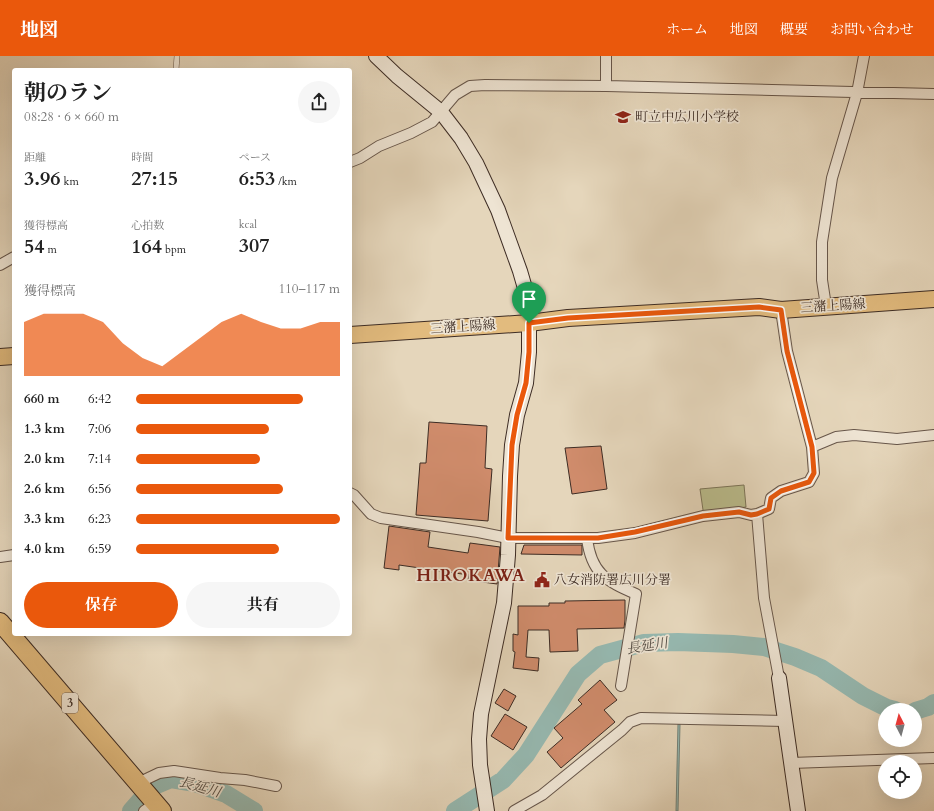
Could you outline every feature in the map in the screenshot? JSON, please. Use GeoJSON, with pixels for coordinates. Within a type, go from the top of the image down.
{"type":"FeatureCollection","features":[{"type":"Feature","properties":{"kind":"highway","name":"3"},"geometry":{"type":"LineString","coordinates":[[3,630],[139,784],[154,806]]}},
{"type":"Feature","properties":{"kind":"main road","name":"三潴上陽線"},"geometry":{"type":"LineString","coordinates":[[352,335],[529,323],[568,318],[751,307],[781,310],[934,299]]}},
{"type":"Feature","properties":{"kind":"main road"},"geometry":{"type":"LineString","coordinates":[[0,357],[12,356]]}},
{"type":"Feature","properties":{"kind":"street"},"geometry":{"type":"LineString","coordinates":[[376,56],[397,76],[441,112],[461,138],[476,163],[498,210],[520,271],[529,302],[529,352],[526,383],[517,415],[512,445],[508,555],[504,603],[481,714],[479,739],[480,765],[487,811]]}},
{"type":"Feature","properties":{"kind":"street"},"geometry":{"type":"LineString","coordinates":[[606,56],[606,86]]}},
{"type":"Feature","properties":{"kind":"street"},"geometry":{"type":"LineString","coordinates":[[826,306],[822,280],[822,242],[832,178],[857,93],[864,56]]}},
{"type":"Feature","properties":{"kind":"street"},"geometry":{"type":"LineString","coordinates":[[352,161],[360,158],[378,146],[411,134],[432,122],[454,96],[470,86],[606,86],[934,94]]}},
{"type":"Feature","properties":{"kind":"street"},"geometry":{"type":"LineString","coordinates":[[0,265],[12,258]]}},
{"type":"Feature","properties":{"kind":"street"},"geometry":{"type":"LineString","coordinates":[[352,494],[371,514],[381,518],[478,532],[508,538],[598,538],[635,532],[703,516],[739,512],[751,515],[769,509],[771,498],[781,491],[809,482],[814,473],[812,447],[787,351],[781,310]]}},
{"type":"Feature","properties":{"kind":"street"},"geometry":{"type":"LineString","coordinates":[[812,447],[836,437],[854,435],[897,439],[934,436]]}},
{"type":"Feature","properties":{"kind":"street"},"geometry":{"type":"LineString","coordinates":[[757,514],[764,598],[777,664],[798,811]]}},
{"type":"Feature","properties":{"kind":"street"},"geometry":{"type":"LineString","coordinates":[[587,538],[589,551],[594,565],[605,578],[619,587],[636,594],[622,686]]}},
{"type":"Feature","properties":{"kind":"street"},"geometry":{"type":"LineString","coordinates":[[0,557],[12,555]]}},
{"type":"Feature","properties":{"kind":"street"},"geometry":{"type":"LineString","coordinates":[[514,811],[542,795],[630,722],[640,718],[785,721]]}},
{"type":"Feature","properties":{"kind":"street"},"geometry":{"type":"LineString","coordinates":[[791,763],[934,758]]}},
{"type":"Feature","properties":{"kind":"street"},"geometry":{"type":"LineString","coordinates":[[139,784],[159,773],[174,771],[245,780],[276,786]]}},
{"type":"Feature","properties":{"kind":"lane"},"geometry":{"type":"LineString","coordinates":[[176,68],[177,56]]}},
{"type":"Feature","properties":{"kind":"green space"},"geometry":{"type":"Polygon","coordinates":[[[744,485],[746,507],[706,513],[703,510],[700,489],[744,485]]]}},
{"type":"Feature","properties":{"kind":"water"},"geometry":{"type":"Polygon","coordinates":[[[678,724],[680,724],[678,811],[676,811],[678,724]]]}},
{"type":"Feature","properties":{"kind":"building"},"geometry":{"type":"Polygon","coordinates":[[[429,422],[487,426],[485,468],[492,469],[488,521],[416,515],[420,463],[426,463],[429,422]]]}},
{"type":"Feature","properties":{"kind":"building"},"geometry":{"type":"Polygon","coordinates":[[[601,446],[607,489],[572,494],[565,448],[601,446]]]}},
{"type":"Feature","properties":{"kind":"building"},"geometry":{"type":"Polygon","coordinates":[[[389,526],[430,532],[428,547],[468,553],[470,543],[500,547],[497,584],[468,580],[469,575],[399,565],[399,570],[384,568],[389,526]]]}},
{"type":"Feature","properties":{"kind":"building"},"geometry":{"type":"Polygon","coordinates":[[[524,545],[582,545],[582,555],[521,554],[524,545]]]}},
{"type":"Feature","properties":{"kind":"building"},"geometry":{"type":"Polygon","coordinates":[[[625,600],[624,628],[577,629],[578,651],[550,652],[549,630],[528,630],[526,657],[539,658],[538,671],[513,668],[515,652],[513,651],[513,634],[518,635],[518,606],[549,606],[549,603],[565,603],[565,601],[625,600]]]}},
{"type":"Feature","properties":{"kind":"building"},"geometry":{"type":"Polygon","coordinates":[[[600,680],[617,700],[604,710],[615,722],[561,768],[547,752],[563,738],[554,728],[582,704],[578,700],[600,680]]]}},
{"type":"Feature","properties":{"kind":"building"},"geometry":{"type":"Polygon","coordinates":[[[504,689],[516,696],[508,711],[495,703],[504,689]]]}},
{"type":"Feature","properties":{"kind":"building"},"geometry":{"type":"Polygon","coordinates":[[[505,714],[527,727],[513,750],[491,736],[505,714]]]}},
{"type":"Feature","properties":{"kind":"waterway","name":"長延川"},"geometry":{"type":"LineString","coordinates":[[455,811],[503,780],[526,755],[578,674],[600,655],[644,643],[678,642],[764,647],[795,657],[821,668],[863,696],[878,704]]}},
{"type":"Feature","properties":{"kind":"waterway","name":"長延川"},"geometry":{"type":"LineString","coordinates":[[922,709],[934,703]]}},
{"type":"Feature","properties":{"kind":"waterway","name":"長延川"},"geometry":{"type":"LineString","coordinates":[[131,811],[152,787],[171,779],[195,783],[226,794],[254,811]]}},
{"type":"Feature","properties":{"kind":"place","name":"町立中広川小学校"},"geometry":{"type":"Point","coordinates":[623,117]}},
{"type":"Feature","properties":{"kind":"place","name":"八女消防署広川分署"},"geometry":{"type":"Point","coordinates":[542,580]}},
{"type":"Feature","properties":{"kind":"district","name":"HIROKAWA"},"geometry":{"type":"Point","coordinates":[471,575]}},
{"type":"Feature","properties":{"kind":"route"},"geometry":{"type":"LineString","coordinates":[[759,307],[781,310],[787,351],[812,447],[814,473],[809,482],[781,491],[771,498],[769,509],[757,514],[751,515],[739,512],[703,516],[635,532],[598,538],[508,538],[512,445],[517,415],[526,383],[529,352],[529,323],[568,318],[759,307]]}}]}
